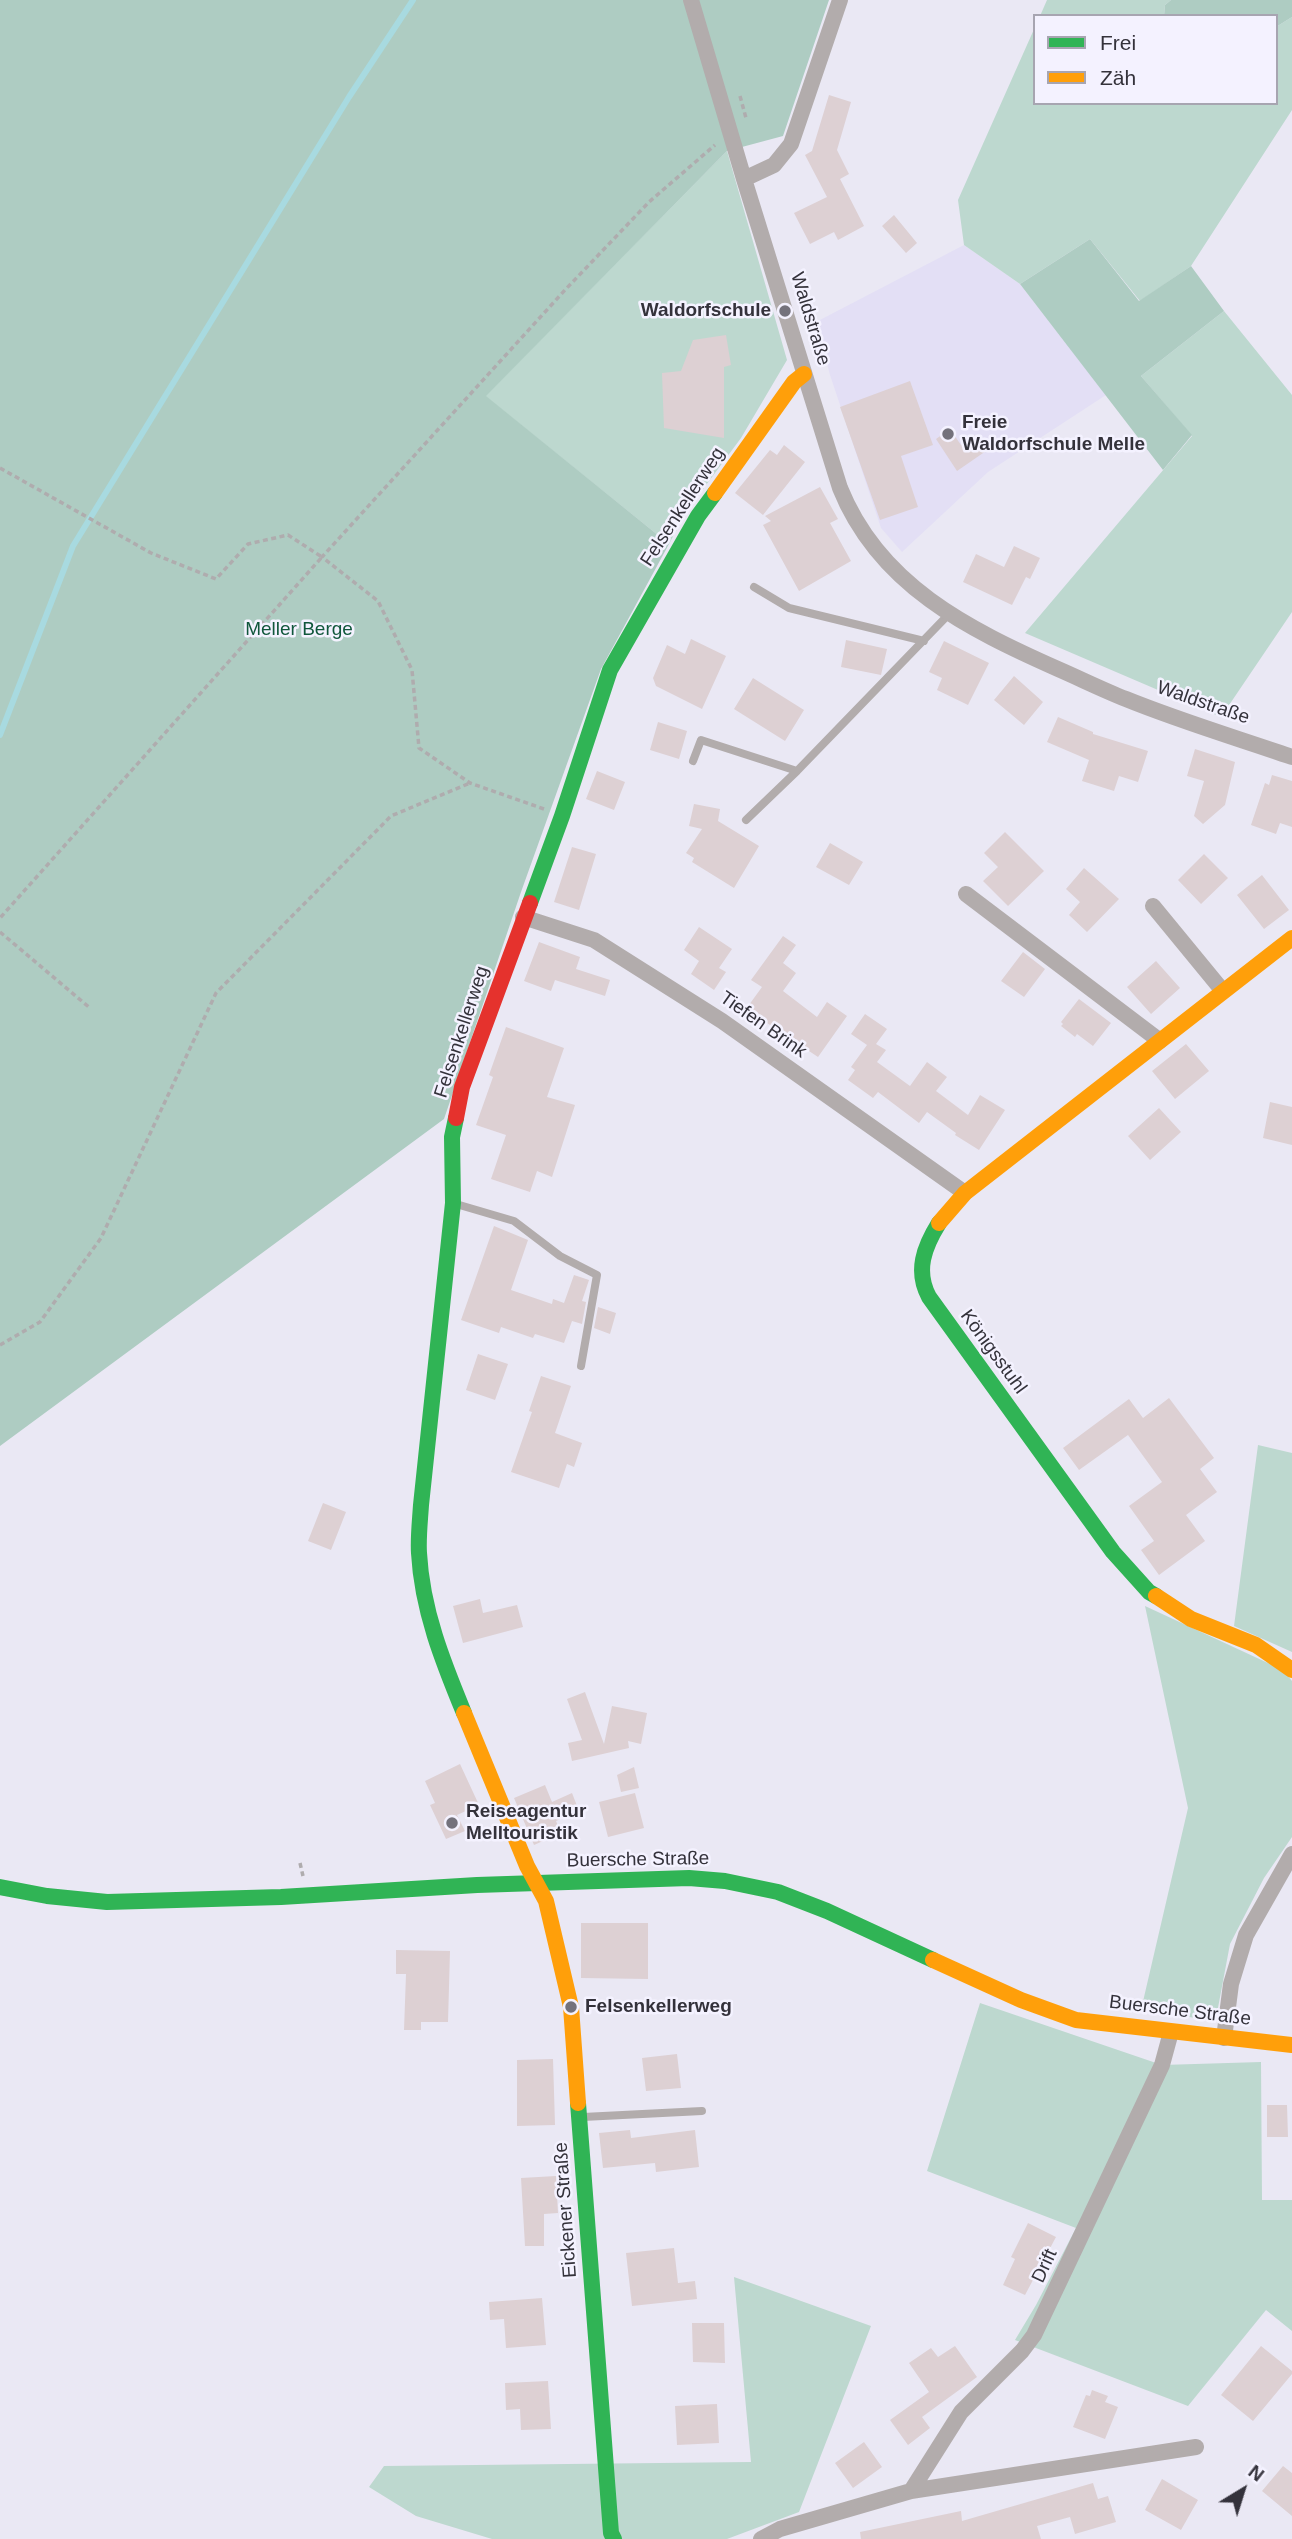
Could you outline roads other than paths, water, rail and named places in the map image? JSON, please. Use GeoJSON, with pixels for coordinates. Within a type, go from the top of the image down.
{"type":"FeatureCollection","features":[{"type":"Feature","properties":{"kind":"street","name":"Waldstraße"},"geometry":{"type":"LineString","coordinates":[[691,0],[804,374],[851,516],[897,573],[949,614],[992,639],[1126,699],[1292,757]]}},
{"type":"Feature","properties":{"kind":"street"},"geometry":{"type":"LineString","coordinates":[[744,179],[775,165],[791,144],[840,0]]}},
{"type":"Feature","properties":{"kind":"street","name":"Felsenkellerweg"},"geometry":{"type":"LineString","coordinates":[[538,1882],[527,1866],[438,1649],[425,1600],[419,1553],[421,1505],[453,1203],[452,1137],[462,1087],[562,816],[610,670],[698,516],[794,382],[804,374]]}},
{"type":"Feature","properties":{"kind":"street"},"geometry":{"type":"LineString","coordinates":[[966,894],[1160,1041]]}},
{"type":"Feature","properties":{"kind":"street"},"geometry":{"type":"LineString","coordinates":[[1153,906],[1222,990]]}},
{"type":"Feature","properties":{"kind":"street","name":"Tiefen Brink"},"geometry":{"type":"LineString","coordinates":[[523,917],[594,940],[722,1021],[965,1193]]}},
{"type":"Feature","properties":{"kind":"street","name":"Königsstuhl"},"geometry":{"type":"LineString","coordinates":[[1292,938],[965,1193],[942,1218],[922,1252],[923,1285],[940,1315],[1113,1552],[1149,1592],[1191,1619],[1256,1645],[1292,1670]]}},
{"type":"Feature","properties":{"kind":"street"},"geometry":{"type":"LineString","coordinates":[[1224,2038],[1231,1984],[1246,1935],[1292,1854]]}},
{"type":"Feature","properties":{"kind":"street","name":"Buersche Straße"},"geometry":{"type":"LineString","coordinates":[[0,1886],[47,1896],[107,1902],[281,1897],[538,1882],[689,1878],[725,1881],[778,1892],[827,1911],[1021,2000],[1076,2020],[1292,2045]]}},
{"type":"Feature","properties":{"kind":"street","name":"Eickener Straße"},"geometry":{"type":"LineString","coordinates":[[538,1882],[546,1901],[571,2007],[611,2533],[614,2539]]}},
{"type":"Feature","properties":{"kind":"street","name":"Drift"},"geometry":{"type":"LineString","coordinates":[[911,2491],[961,2412],[1022,2351],[1034,2335],[1162,2065],[1171,2032]]}},
{"type":"Feature","properties":{"kind":"street"},"geometry":{"type":"LineString","coordinates":[[761,2539],[780,2529],[911,2491],[1196,2447]]}},
{"type":"Feature","properties":{"kind":"lane"},"geometry":{"type":"LineString","coordinates":[[754,587],[789,608],[924,641]]}},
{"type":"Feature","properties":{"kind":"lane"},"geometry":{"type":"LineString","coordinates":[[746,820],[949,614]]}},
{"type":"Feature","properties":{"kind":"lane"},"geometry":{"type":"LineString","coordinates":[[693,761],[701,740],[797,771]]}},
{"type":"Feature","properties":{"kind":"lane"},"geometry":{"type":"LineString","coordinates":[[453,1203],[514,1221],[560,1256],[597,1275],[582,1366]]}},
{"type":"Feature","properties":{"kind":"lane"},"geometry":{"type":"LineString","coordinates":[[580,2117],[702,2111]]}},
{"type":"Feature","properties":{"kind":"waterway"},"geometry":{"type":"LineString","coordinates":[[0,735],[73,546],[349,97],[413,0]]}},
{"type":"Feature","properties":{"kind":"place","name":"Waldorfschule"},"geometry":{"type":"Point","coordinates":[785,311]}},
{"type":"Feature","properties":{"kind":"place","name":"Freie Waldorfschule Melle"},"geometry":{"type":"Point","coordinates":[948,434]}},
{"type":"Feature","properties":{"kind":"place","name":"Reiseagentur Melltouristik"},"geometry":{"type":"Point","coordinates":[452,1823]}},
{"type":"Feature","properties":{"kind":"place","name":"Felsenkellerweg"},"geometry":{"type":"Point","coordinates":[571,2007]}},
{"type":"Feature","properties":{"kind":"park label","name":"Meller Berge"},"geometry":{"type":"Point","coordinates":[299,630]}}]}
